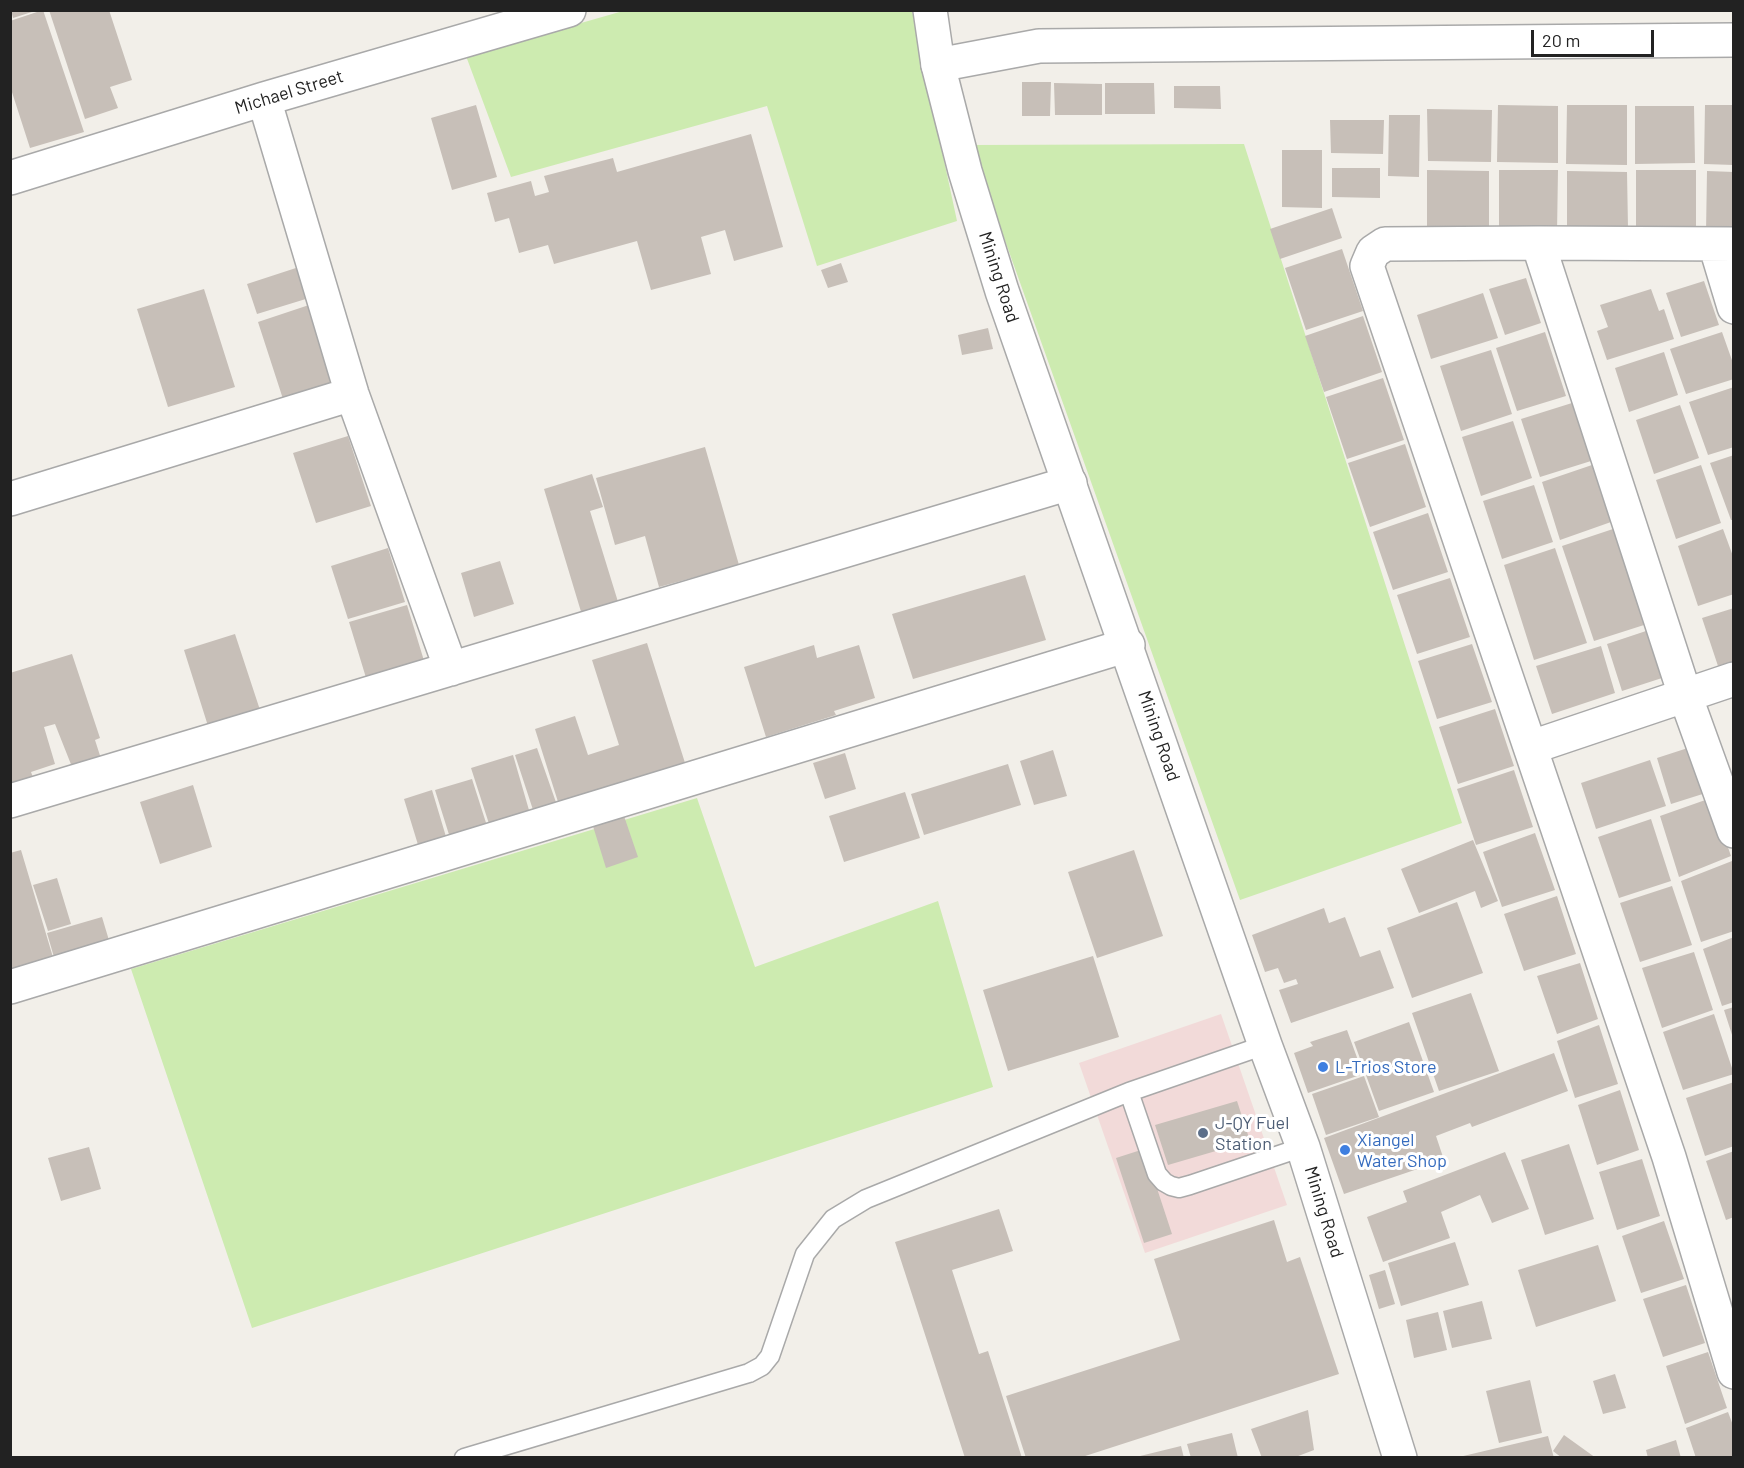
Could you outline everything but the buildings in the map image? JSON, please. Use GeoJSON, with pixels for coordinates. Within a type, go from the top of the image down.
{"type":"FeatureCollection","features":[{"type":"Feature","properties":{"kind":"street","name":"Michael Street"},"geometry":{"type":"LineString","coordinates":[[10,178],[264,99],[479,23],[569,10]]}},
{"type":"Feature","properties":{"kind":"street","name":"Mining Road"},"geometry":{"type":"LineString","coordinates":[[930,10],[938,65],[965,171],[1002,291],[1128,645],[1265,1045],[1303,1147],[1400,1458]]}},
{"type":"Feature","properties":{"kind":"street"},"geometry":{"type":"LineString","coordinates":[[938,65],[1039,46],[1734,40]]}},
{"type":"Feature","properties":{"kind":"street"},"geometry":{"type":"LineString","coordinates":[[264,99],[352,394],[451,669]]}},
{"type":"Feature","properties":{"kind":"street"},"geometry":{"type":"LineString","coordinates":[[1538,243],[1685,695],[1734,831]]}},
{"type":"Feature","properties":{"kind":"street"},"geometry":{"type":"LineString","coordinates":[[1734,307],[1724,244],[1384,244],[1372,252],[1367,266],[1669,1156],[1734,1372]]}},
{"type":"Feature","properties":{"kind":"street"},"geometry":{"type":"LineString","coordinates":[[10,499],[352,394]]}},
{"type":"Feature","properties":{"kind":"street"},"geometry":{"type":"LineString","coordinates":[[10,801],[1070,483]]}},
{"type":"Feature","properties":{"kind":"street"},"geometry":{"type":"LineString","coordinates":[[10,987],[1128,645]]}},
{"type":"Feature","properties":{"kind":"street"},"geometry":{"type":"LineString","coordinates":[[1532,747],[1734,679]]}},
{"type":"Feature","properties":{"kind":"lane"},"geometry":{"type":"LineString","coordinates":[[464,1458],[750,1373],[762,1366],[770,1356],[806,1254],[833,1220],[866,1199],[1129,1092],[1265,1045]]}},
{"type":"Feature","properties":{"kind":"lane"},"geometry":{"type":"LineString","coordinates":[[1129,1092],[1157,1174],[1171,1186],[1179,1188],[1190,1185],[1303,1147]]}},
{"type":"Feature","properties":{"kind":"shaded area"},"geometry":{"type":"Polygon","coordinates":[[[1221,1014],[1287,1205],[1145,1253],[1079,1063],[1221,1014]]]}},
{"type":"Feature","properties":{"kind":"green space"},"geometry":{"type":"Polygon","coordinates":[[[623,11],[912,11],[957,221],[817,266],[767,106],[511,177],[466,56],[623,11]]]}},
{"type":"Feature","properties":{"kind":"green space"},"geometry":{"type":"Polygon","coordinates":[[[1244,144],[1462,823],[1240,900],[971,145],[1244,144]]]}},
{"type":"Feature","properties":{"kind":"green space"},"geometry":{"type":"Polygon","coordinates":[[[697,798],[755,967],[938,901],[993,1087],[252,1328],[131,969],[697,798]]]}},
{"type":"Feature","properties":{"kind":"place","name":"L-Trios Store"},"geometry":{"type":"Point","coordinates":[1323,1067]}},
{"type":"Feature","properties":{"kind":"place","name":"J-QY Fuel Station"},"geometry":{"type":"Point","coordinates":[1203,1133]}},
{"type":"Feature","properties":{"kind":"place","name":"Xiangel Water Shop"},"geometry":{"type":"Point","coordinates":[1345,1150]}}]}
